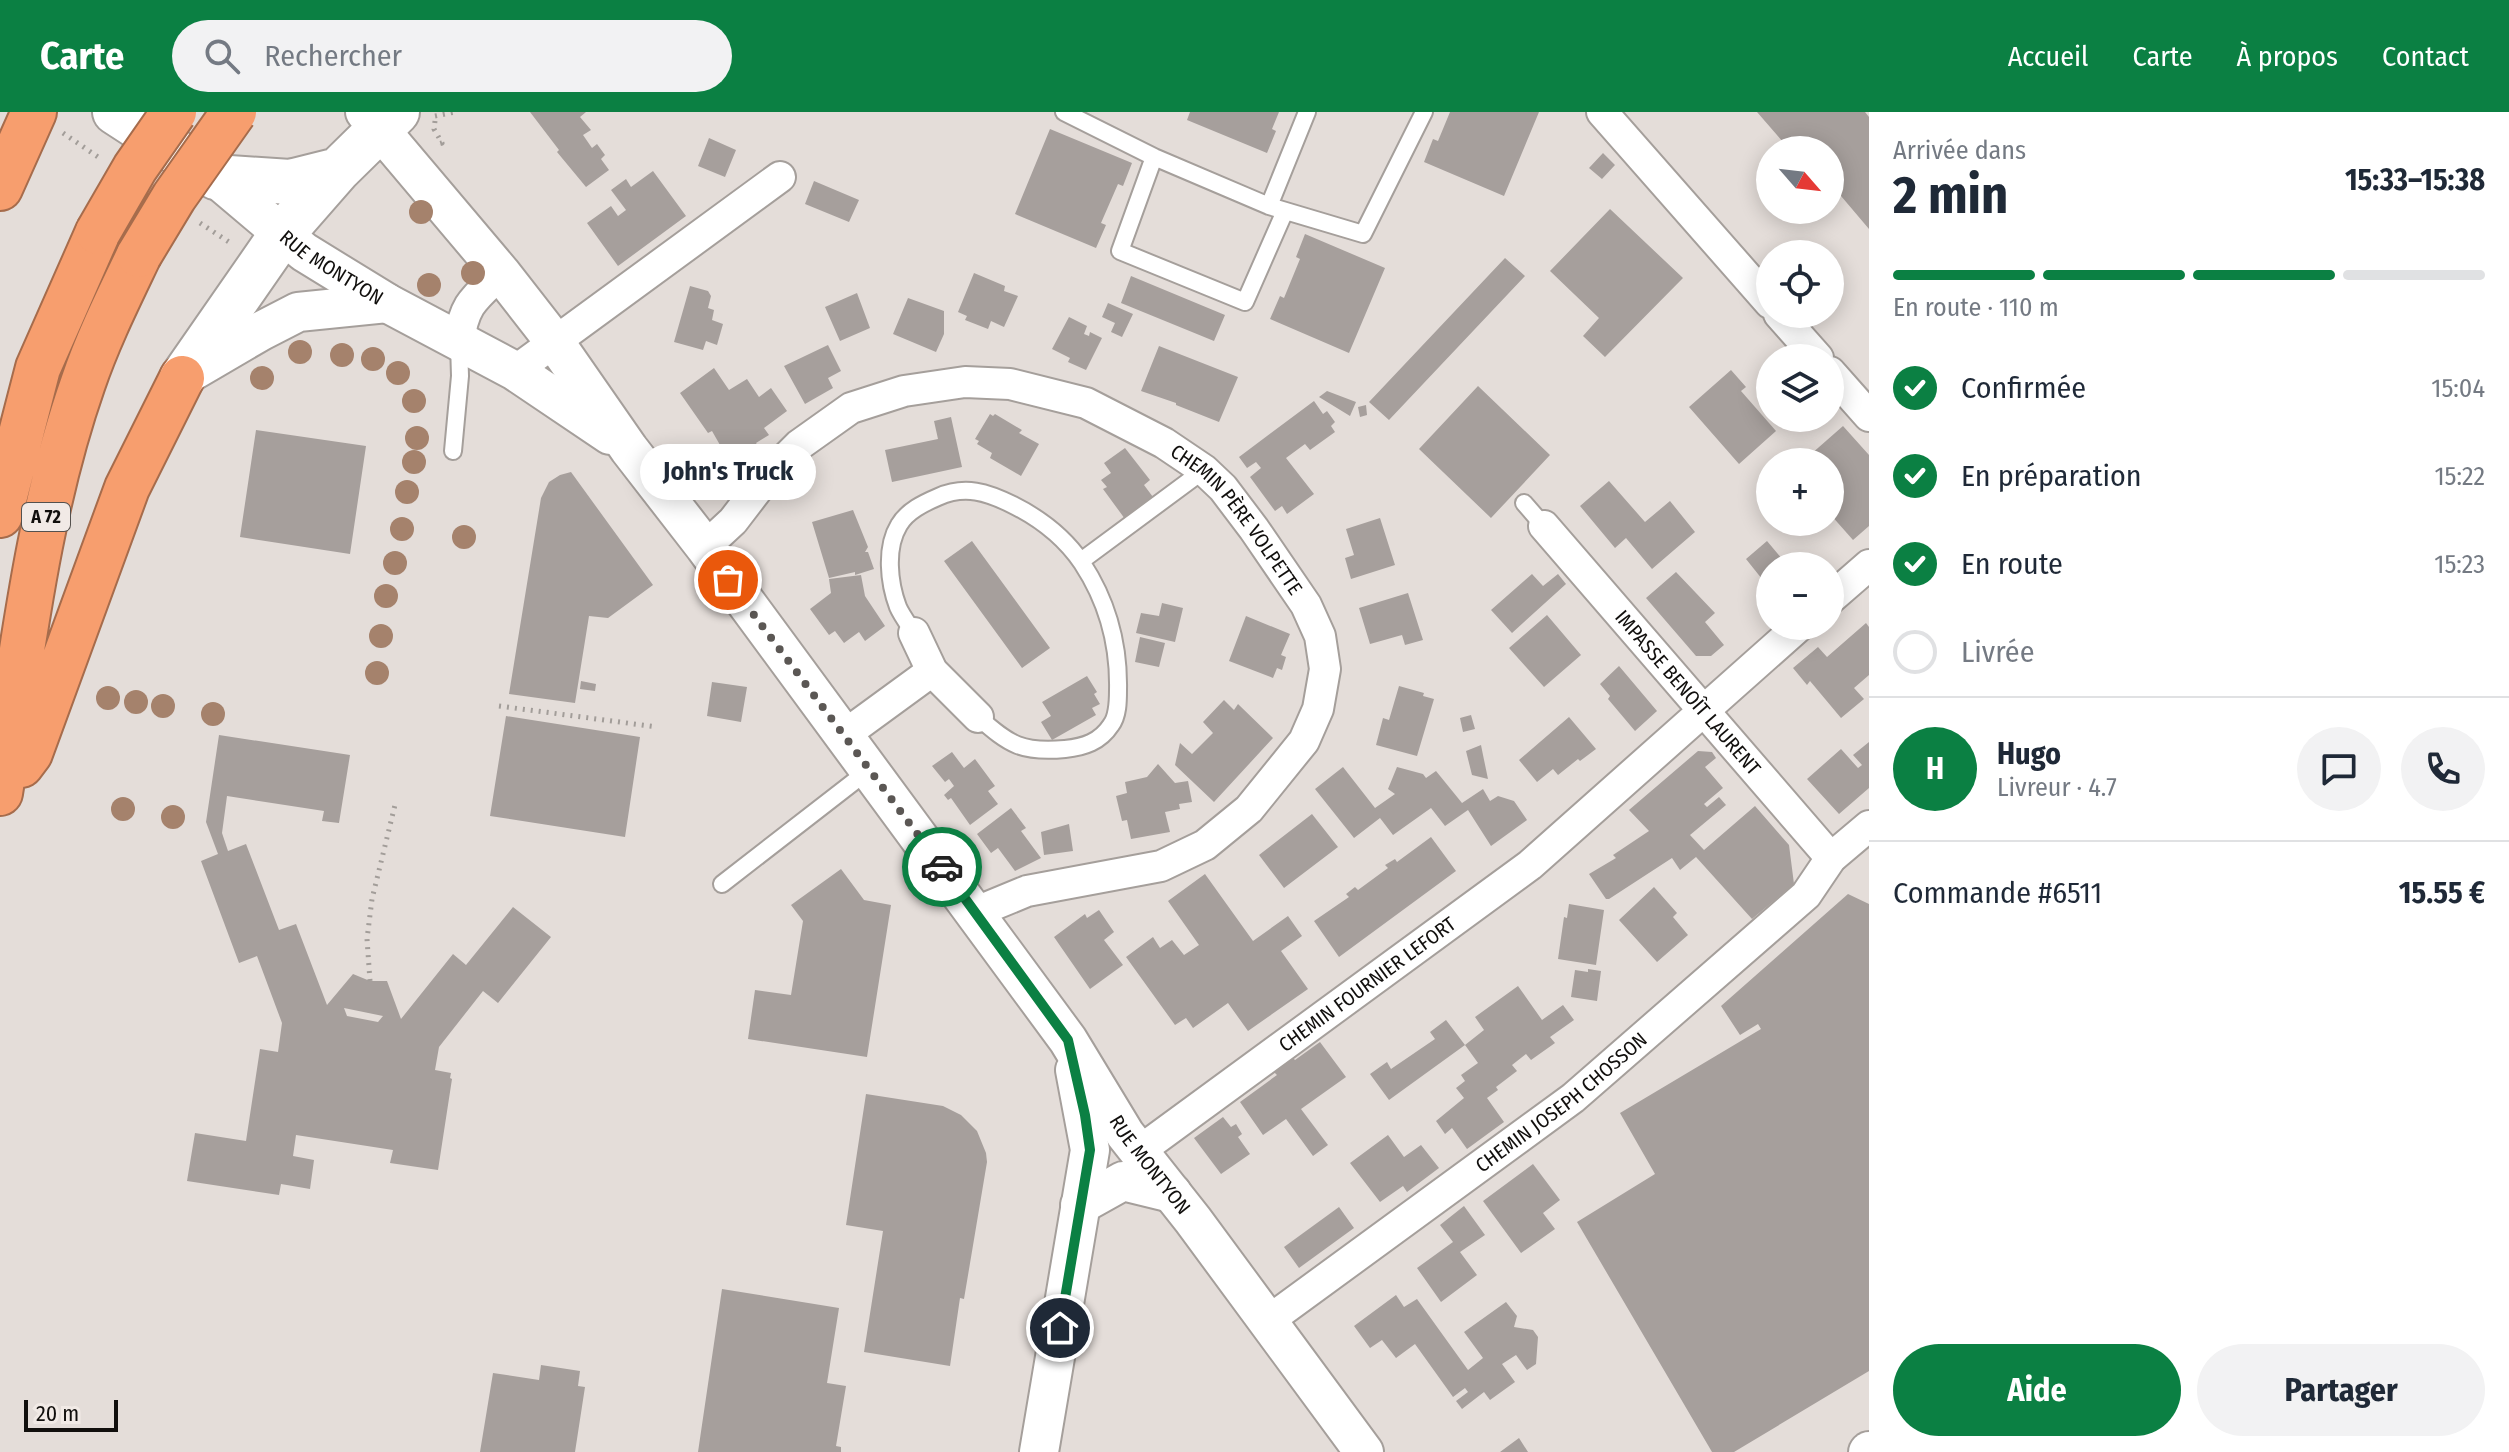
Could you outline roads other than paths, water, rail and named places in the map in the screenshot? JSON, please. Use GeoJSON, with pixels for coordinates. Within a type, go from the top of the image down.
{"type":"FeatureCollection","features":[{"type":"Feature","properties":{"kind":"highway"},"geometry":{"type":"LineString","coordinates":[[0,188],[34,112]]}},
{"type":"Feature","properties":{"kind":"highway","name":"A 72"},"geometry":{"type":"LineString","coordinates":[[0,793],[46,518],[83,382],[110,314],[139,255],[174,197],[234,112]]}},
{"type":"Feature","properties":{"kind":"highway","name":"A 72"},"geometry":{"type":"LineString","coordinates":[[0,515],[38,368],[98,232],[135,168],[140,115]]}},
{"type":"Feature","properties":{"kind":"highway"},"geometry":{"type":"LineString","coordinates":[[0,793],[30,753],[127,488],[182,378]]}},
{"type":"Feature","properties":{"kind":"main road"},"geometry":{"type":"LineString","coordinates":[[140,115],[215,177],[290,182],[338,170]]}},
{"type":"Feature","properties":{"kind":"main road"},"geometry":{"type":"LineString","coordinates":[[182,378],[282,234],[338,170],[394,117]]}},
{"type":"Feature","properties":{"kind":"street"},"geometry":{"type":"LineString","coordinates":[[1602,112],[1756,287]]}},
{"type":"Feature","properties":{"kind":"street","name":"RUE MONTYON"},"geometry":{"type":"LineString","coordinates":[[394,117],[501,273],[554,341],[629,449],[976,912],[1068,1040],[1138,1152],[1172,1193],[1364,1452]]}},
{"type":"Feature","properties":{"kind":"street","name":"RUE MONTYON"},"geometry":{"type":"LineString","coordinates":[[215,177],[304,252],[387,303],[515,371],[629,449]]}},
{"type":"Feature","properties":{"kind":"street"},"geometry":{"type":"LineString","coordinates":[[515,371],[780,177]]}},
{"type":"Feature","properties":{"kind":"street"},"geometry":{"type":"LineString","coordinates":[[459,341],[462,318],[470,303],[501,273]]}},
{"type":"Feature","properties":{"kind":"street"},"geometry":{"type":"LineString","coordinates":[[182,378],[298,312],[387,303]]}},
{"type":"Feature","properties":{"kind":"street"},"geometry":{"type":"LineString","coordinates":[[1791,328],[1806,344]]}},
{"type":"Feature","properties":{"kind":"street","name":"CHEMIN PÈRE VOLPETTE"},"geometry":{"type":"LineString","coordinates":[[705,547],[733,521],[766,478],[799,445],[851,408],[904,391],[965,382],[1010,384],[1086,403],[1164,443],[1204,470],[1223,488],[1279,563],[1306,605],[1320,636],[1325,669],[1318,709],[1304,741],[1249,809],[1205,845],[1161,866],[1027,891],[976,912]]}},
{"type":"Feature","properties":{"kind":"street"},"geometry":{"type":"LineString","coordinates":[[1844,388],[1869,416]]}},
{"type":"Feature","properties":{"kind":"street","name":"IMPASSE BENOÎT LAURENT"},"geometry":{"type":"LineString","coordinates":[[1544,526],[1831,858]]}},
{"type":"Feature","properties":{"kind":"street"},"geometry":{"type":"LineString","coordinates":[[1844,587],[1869,565]]}},
{"type":"Feature","properties":{"kind":"street"},"geometry":{"type":"LineString","coordinates":[[914,633],[932,671],[978,717]]}},
{"type":"Feature","properties":{"kind":"street","name":"CHEMIN FOURNIER LEFORT"},"geometry":{"type":"LineString","coordinates":[[1138,1152],[1530,865],[1783,640]]}},
{"type":"Feature","properties":{"kind":"street"},"geometry":{"type":"LineString","coordinates":[[843,736],[932,671]]}},
{"type":"Feature","properties":{"kind":"street","name":"CHEMIN JOSEPH CHOSSON"},"geometry":{"type":"LineString","coordinates":[[1268,1321],[1573,1098],[1806,895],[1831,858],[1869,826]]}},
{"type":"Feature","properties":{"kind":"street"},"geometry":{"type":"LineString","coordinates":[[1039,1452],[1090,1150],[1068,1040]]}},
{"type":"Feature","properties":{"kind":"street"},"geometry":{"type":"LineString","coordinates":[[1080,1205],[1123,1181],[1172,1193]]}},
{"type":"Feature","properties":{"kind":"lane"},"geometry":{"type":"LineString","coordinates":[[1064,112],[1154,157],[1277,208],[1363,234],[1424,112]]}},
{"type":"Feature","properties":{"kind":"lane"},"geometry":{"type":"LineString","coordinates":[[1154,157],[1120,251],[1245,302],[1307,112]]}},
{"type":"Feature","properties":{"kind":"lane"},"geometry":{"type":"LineString","coordinates":[[453,451],[460,376],[459,341]]}},
{"type":"Feature","properties":{"kind":"lane"},"geometry":{"type":"LineString","coordinates":[[1081,561],[1204,470]]}},
{"type":"Feature","properties":{"kind":"lane"},"geometry":{"type":"LineString","coordinates":[[914,633],[899,608],[889,574],[891,547],[899,524],[920,504],[950,492],[970,489],[999,498],[1035,516],[1081,561],[1100,596],[1112,632],[1118,667],[1118,703],[1113,723],[1100,738],[1084,747],[1036,751],[1014,745],[978,717]]}},
{"type":"Feature","properties":{"kind":"lane"},"geometry":{"type":"LineString","coordinates":[[1524,503],[1544,526]]}},
{"type":"Feature","properties":{"kind":"lane"},"geometry":{"type":"LineString","coordinates":[[722,884],[869,770]]}},
{"type":"Feature","properties":{"kind":"place","name":"John's Truck"},"geometry":{"type":"Point","coordinates":[728,580]}}]}
